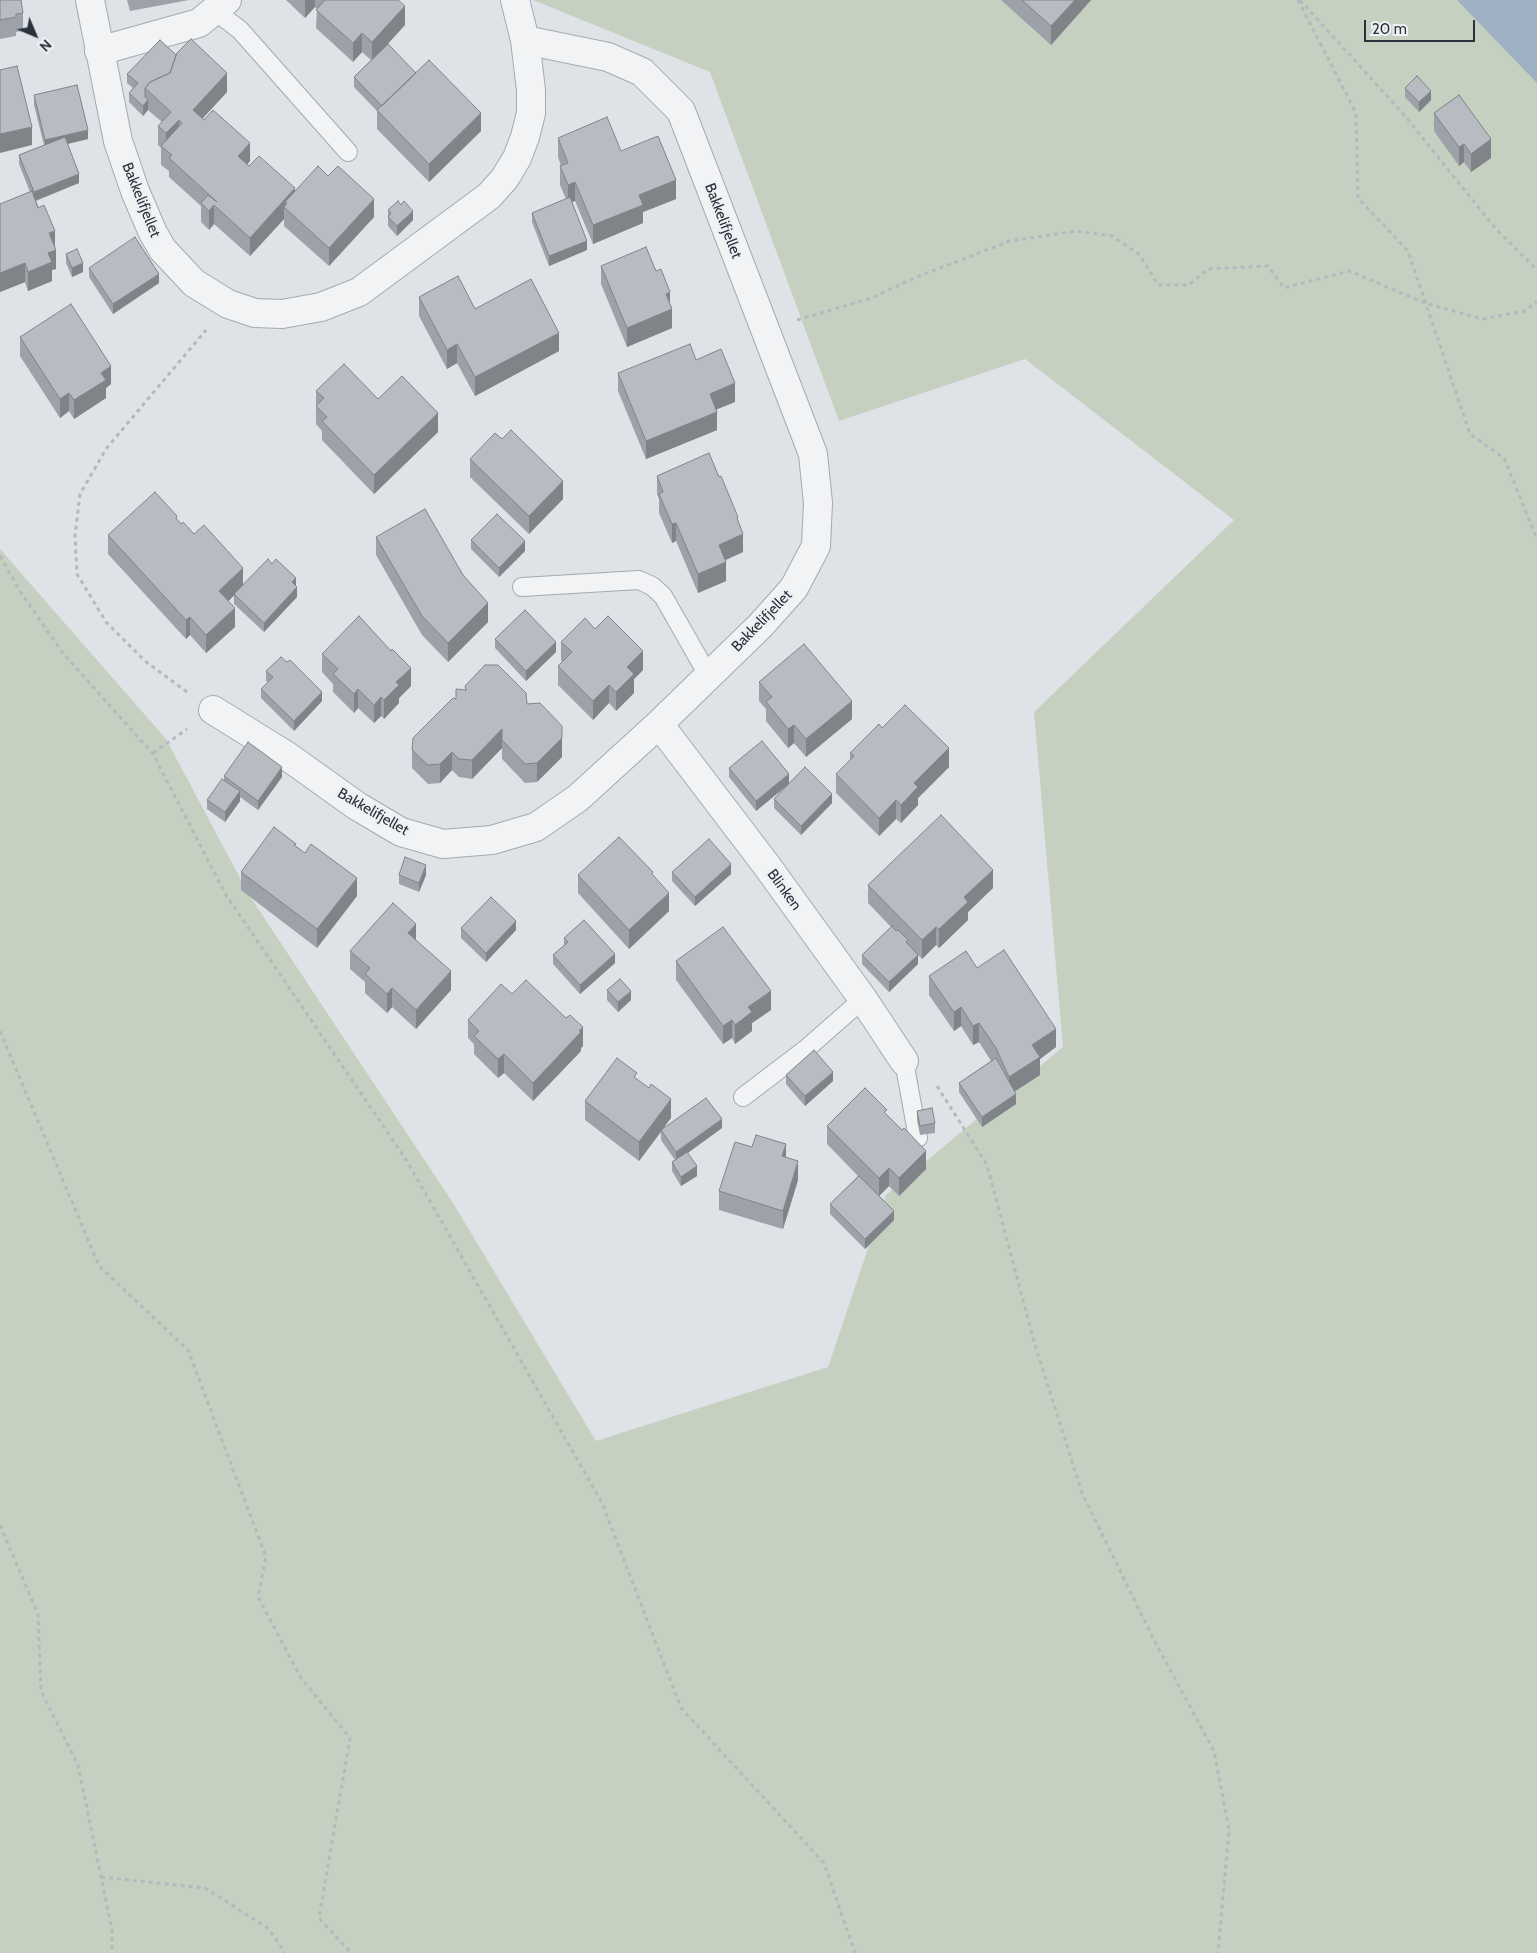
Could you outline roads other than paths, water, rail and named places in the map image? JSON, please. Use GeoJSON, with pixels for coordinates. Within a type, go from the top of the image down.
{"type":"FeatureCollection","features":[{"type":"Feature","properties":{"kind":"street","name":"Bakkelifjellet"},"geometry":{"type":"LineString","coordinates":[[90,0],[118,141],[153,234],[163,250],[194,283],[228,304],[255,314],[282,314],[321,307],[359,292],[489,196],[505,178],[517,158],[531,113],[531,90],[525,40],[514,0]]}},
{"type":"Feature","properties":{"kind":"street"},"geometry":{"type":"LineString","coordinates":[[99,50],[199,22],[221,6]]}},
{"type":"Feature","properties":{"kind":"street","name":"Bakkelifjellet"},"geometry":{"type":"LineString","coordinates":[[212,710],[287,756],[357,806],[401,832],[443,844],[492,840],[536,828],[578,798],[659,724],[760,626],[794,588],[816,546],[818,503],[813,454],[681,112],[642,72],[608,57],[525,40]]}},
{"type":"Feature","properties":{"kind":"street","name":"Blinken"},"geometry":{"type":"LineString","coordinates":[[659,724],[863,999],[904,1061]]}},
{"type":"Feature","properties":{"kind":"lane"},"geometry":{"type":"LineString","coordinates":[[221,6],[348,152]]}},
{"type":"Feature","properties":{"kind":"lane"},"geometry":{"type":"LineString","coordinates":[[522,587],[639,580],[652,586],[663,596],[708,675]]}},
{"type":"Feature","properties":{"kind":"lane"},"geometry":{"type":"LineString","coordinates":[[743,1097],[806,1049],[863,999]]}},
{"type":"Feature","properties":{"kind":"lane"},"geometry":{"type":"LineString","coordinates":[[904,1061],[918,1138]]}},
{"type":"Feature","properties":{"kind":"water"},"geometry":{"type":"Polygon","coordinates":[[[1457,0],[1537,0],[1537,83],[1457,0]]]}}]}
